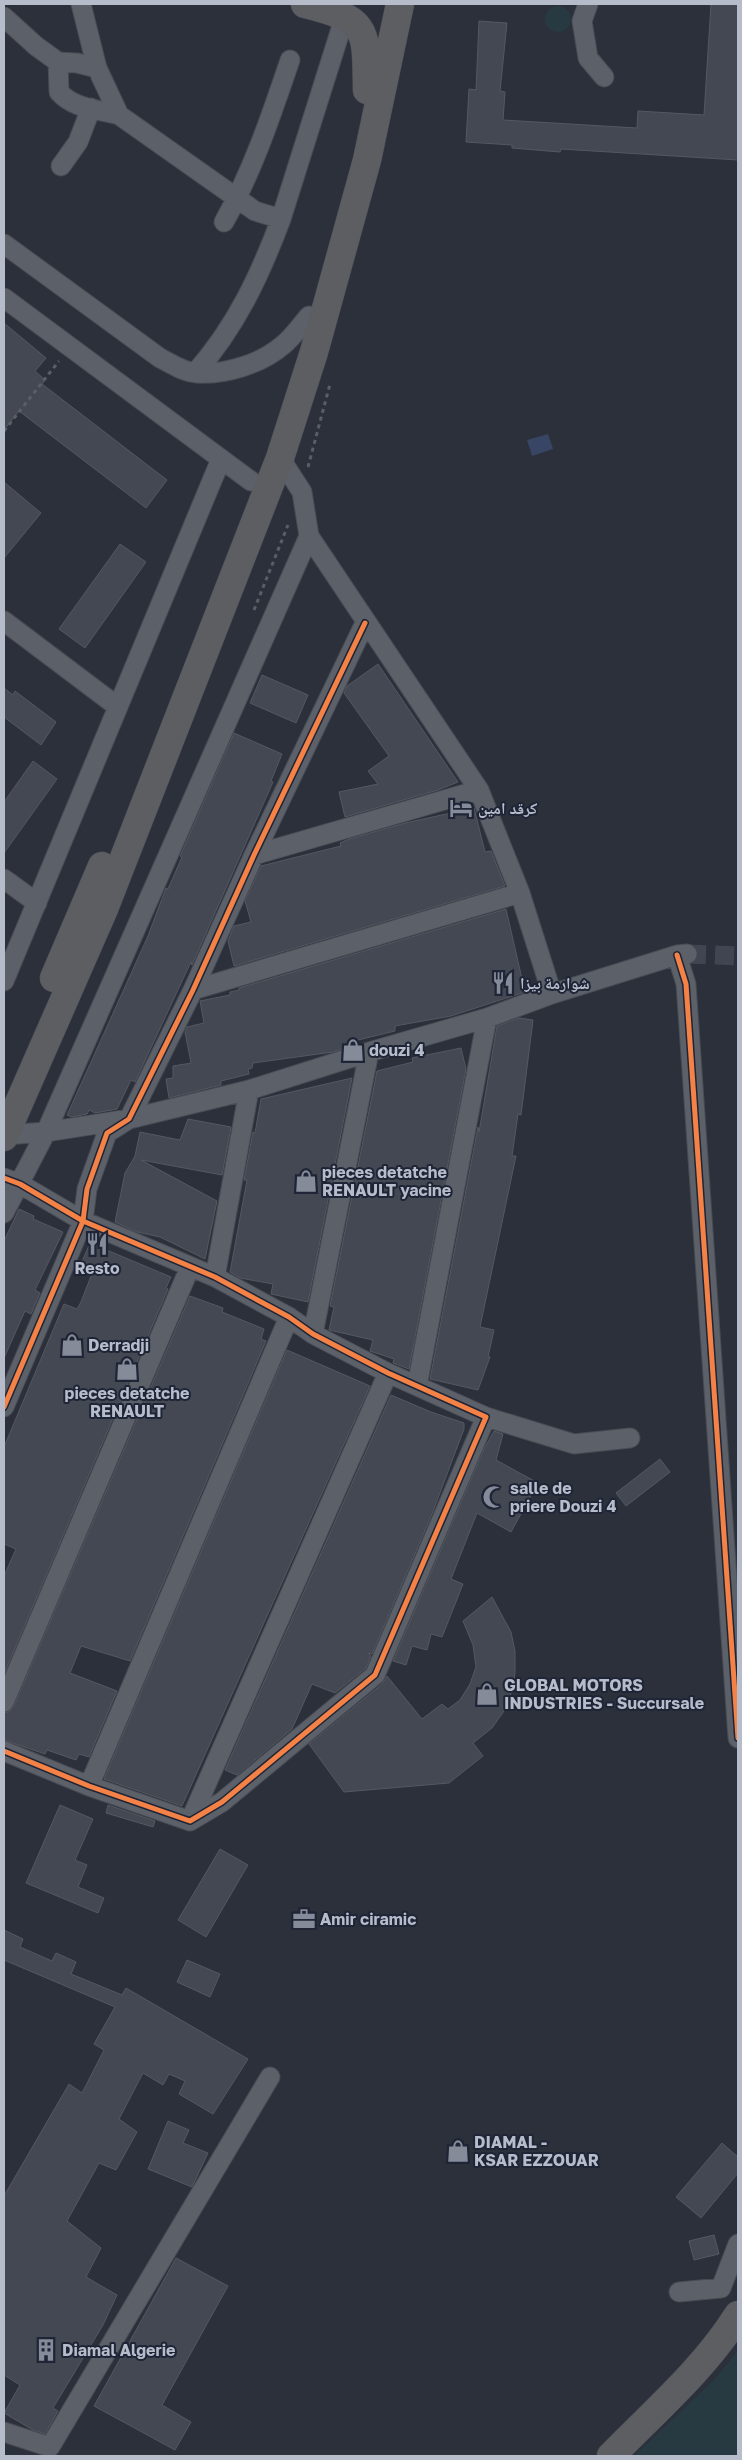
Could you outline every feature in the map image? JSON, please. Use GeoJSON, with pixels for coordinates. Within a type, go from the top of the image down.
{"type":"FeatureCollection","features":[{"type":"Feature","properties":{"kind":"highway"},"geometry":{"type":"LineString","coordinates":[[305,4],[345,16],[356,23],[364,34],[367,90]]}},
{"type":"Feature","properties":{"kind":"highway"},"geometry":{"type":"LineString","coordinates":[[4,1091],[189,659],[309,316],[367,90],[384,4]]}},
{"type":"Feature","properties":{"kind":"highway"},"geometry":{"type":"LineString","coordinates":[[4,1136],[104,909],[280,458],[314,352],[367,160],[400,4]]}},
{"type":"Feature","properties":{"kind":"highway"},"geometry":{"type":"LineString","coordinates":[[611,2456],[724,2338],[738,2315]]}},
{"type":"Feature","properties":{"kind":"street"},"geometry":{"type":"LineString","coordinates":[[81,4],[96,68],[119,115]]}},
{"type":"Feature","properties":{"kind":"street"},"geometry":{"type":"LineString","coordinates":[[588,4],[582,21],[588,58],[604,77]]}},
{"type":"Feature","properties":{"kind":"street"},"geometry":{"type":"LineString","coordinates":[[195,373],[218,348],[259,277],[281,218],[345,16]]}},
{"type":"Feature","properties":{"kind":"street"},"geometry":{"type":"LineString","coordinates":[[4,17],[36,46],[58,62],[76,63],[96,68]]}},
{"type":"Feature","properties":{"kind":"street"},"geometry":{"type":"LineString","coordinates":[[224,222],[262,143],[290,60]]}},
{"type":"Feature","properties":{"kind":"street"},"geometry":{"type":"LineString","coordinates":[[58,62],[59,92],[67,101],[76,106],[119,115],[255,211],[281,218]]}},
{"type":"Feature","properties":{"kind":"street"},"geometry":{"type":"LineString","coordinates":[[61,166],[78,142],[91,108]]}},
{"type":"Feature","properties":{"kind":"street"},"geometry":{"type":"LineString","coordinates":[[4,244],[160,358],[195,373],[238,369],[264,357],[283,345],[309,316]]}},
{"type":"Feature","properties":{"kind":"street"},"geometry":{"type":"LineString","coordinates":[[4,298],[251,481]]}},
{"type":"Feature","properties":{"kind":"street"},"geometry":{"type":"LineString","coordinates":[[280,458],[302,492],[309,536],[365,623],[479,790],[520,893],[552,994]]}},
{"type":"Feature","properties":{"kind":"street"},"geometry":{"type":"LineString","coordinates":[[4,981],[221,459]]}},
{"type":"Feature","properties":{"kind":"street"},"geometry":{"type":"LineString","coordinates":[[4,1213],[12,1181],[46,1132],[309,536]]}},
{"type":"Feature","properties":{"kind":"street"},"geometry":{"type":"LineString","coordinates":[[4,621],[118,707]]}},
{"type":"Feature","properties":{"kind":"street"},"geometry":{"type":"LineString","coordinates":[[4,1407],[83,1221],[86,1189],[107,1133],[129,1120],[193,990],[254,855],[365,623]]}},
{"type":"Feature","properties":{"kind":"street"},"geometry":{"type":"LineString","coordinates":[[254,855],[479,790]]}},
{"type":"Feature","properties":{"kind":"street"},"geometry":{"type":"LineString","coordinates":[[4,879],[37,903]]}},
{"type":"Feature","properties":{"kind":"street"},"geometry":{"type":"LineString","coordinates":[[193,990],[520,893]]}},
{"type":"Feature","properties":{"kind":"street"},"geometry":{"type":"LineString","coordinates":[[4,1136],[129,1120],[249,1090],[369,1052],[487,1018],[552,994],[682,954],[686,984],[738,1738]]}},
{"type":"Feature","properties":{"kind":"street"},"geometry":{"type":"LineString","coordinates":[[417,1386],[487,1018]]}},
{"type":"Feature","properties":{"kind":"street"},"geometry":{"type":"LineString","coordinates":[[313,1334],[369,1052]]}},
{"type":"Feature","properties":{"kind":"street"},"geometry":{"type":"LineString","coordinates":[[215,1277],[249,1090]]}},
{"type":"Feature","properties":{"kind":"street"},"geometry":{"type":"LineString","coordinates":[[12,1181],[83,1221],[215,1277],[289,1317],[313,1334],[388,1373],[486,1417],[574,1444],[630,1438]]}},
{"type":"Feature","properties":{"kind":"street"},"geometry":{"type":"LineString","coordinates":[[4,1702],[190,1267]]}},
{"type":"Feature","properties":{"kind":"street"},"geometry":{"type":"LineString","coordinates":[[89,1786],[289,1317]]}},
{"type":"Feature","properties":{"kind":"street"},"geometry":{"type":"LineString","coordinates":[[190,1821],[388,1373]]}},
{"type":"Feature","properties":{"kind":"street"},"geometry":{"type":"LineString","coordinates":[[4,1750],[89,1786],[190,1821],[222,1802],[375,1675],[486,1417]]}},
{"type":"Feature","properties":{"kind":"street"},"geometry":{"type":"LineString","coordinates":[[4,2432],[50,2447],[270,2077]]}},
{"type":"Feature","properties":{"kind":"street"},"geometry":{"type":"LineString","coordinates":[[679,2292],[721,2288],[738,2244]]}},
{"type":"Feature","properties":{"kind":"path"},"geometry":{"type":"LineString","coordinates":[[4,431],[70,347]]}},
{"type":"Feature","properties":{"kind":"shaded area"},"geometry":{"type":"Polygon","coordinates":[[[558,6],[567,10],[571,19],[567,28],[558,32],[549,28],[545,19],[549,10],[558,6]]]}},
{"type":"Feature","properties":{"kind":"shaded area"},"geometry":{"type":"Polygon","coordinates":[[[738,2351],[738,2456],[634,2456],[713,2381],[738,2351]]]}},
{"type":"Feature","properties":{"kind":"water"},"geometry":{"type":"Polygon","coordinates":[[[548,434],[553,449],[532,456],[527,440],[548,434]]]}},
{"type":"Feature","properties":{"kind":"building"},"geometry":{"type":"Polygon","coordinates":[[[711,4],[738,4],[738,160],[561,149],[560,152],[512,148],[512,145],[466,142],[469,89],[476,90],[479,21],[507,23],[500,91],[505,92],[503,120],[637,128],[638,111],[704,115],[711,4]]]}},
{"type":"Feature","properties":{"kind":"building"},"geometry":{"type":"Polygon","coordinates":[[[4,323],[46,358],[35,371],[45,380],[42,384],[167,480],[146,508],[19,411],[4,430],[4,323]]]}},
{"type":"Feature","properties":{"kind":"building"},"geometry":{"type":"Polygon","coordinates":[[[4,482],[41,513],[4,558],[4,482]]]}},
{"type":"Feature","properties":{"kind":"building"},"geometry":{"type":"Polygon","coordinates":[[[120,544],[146,562],[85,648],[59,629],[120,544]]]}},
{"type":"Feature","properties":{"kind":"building"},"geometry":{"type":"Polygon","coordinates":[[[378,664],[458,782],[438,790],[345,817],[339,792],[378,784],[368,771],[389,756],[344,693],[347,686],[378,664]]]}},
{"type":"Feature","properties":{"kind":"building"},"geometry":{"type":"Polygon","coordinates":[[[262,675],[308,695],[296,723],[250,703],[262,675]]]}},
{"type":"Feature","properties":{"kind":"building"},"geometry":{"type":"Polygon","coordinates":[[[4,688],[13,695],[15,691],[56,722],[41,745],[4,717],[4,688]]]}},
{"type":"Feature","properties":{"kind":"building"},"geometry":{"type":"Polygon","coordinates":[[[234,733],[282,754],[271,781],[273,782],[192,965],[191,962],[135,1082],[131,1080],[117,1109],[95,1113],[89,1110],[87,1114],[72,1117],[67,1115],[148,936],[166,888],[168,889],[182,857],[180,856],[234,733]]]}},
{"type":"Feature","properties":{"kind":"building"},"geometry":{"type":"Polygon","coordinates":[[[33,761],[57,779],[4,853],[4,802],[33,761]]]}},
{"type":"Feature","properties":{"kind":"building"},"geometry":{"type":"Polygon","coordinates":[[[474,808],[485,852],[491,851],[505,886],[234,966],[228,941],[234,926],[251,922],[245,901],[261,866],[341,846],[340,843],[349,839],[405,823],[474,808]]]}},
{"type":"Feature","properties":{"kind":"building"},"geometry":{"type":"Polygon","coordinates":[[[506,909],[525,992],[451,1016],[395,1026],[395,1031],[354,1041],[355,1045],[333,1052],[253,1063],[252,1068],[248,1069],[249,1074],[221,1081],[221,1085],[169,1098],[166,1079],[173,1078],[173,1066],[191,1063],[185,1032],[187,1027],[204,1023],[200,1001],[230,995],[230,992],[239,990],[239,988],[506,909]]]}},
{"type":"Feature","properties":{"kind":"building"},"geometry":{"type":"Polygon","coordinates":[[[519,1018],[533,1020],[521,1115],[518,1114],[512,1156],[516,1156],[480,1327],[494,1330],[488,1357],[490,1357],[478,1390],[430,1379],[478,1127],[479,1132],[497,1026],[519,1018]]]}},
{"type":"Feature","properties":{"kind":"building"},"geometry":{"type":"Polygon","coordinates":[[[461,1048],[466,1069],[409,1369],[393,1363],[394,1359],[370,1351],[373,1340],[329,1330],[334,1307],[330,1306],[377,1071],[413,1062],[412,1058],[461,1048]]]}},
{"type":"Feature","properties":{"kind":"building"},"geometry":{"type":"Polygon","coordinates":[[[352,1078],[308,1302],[271,1294],[273,1284],[240,1278],[230,1272],[247,1180],[244,1180],[261,1099],[352,1078]]]}},
{"type":"Feature","properties":{"kind":"building"},"geometry":{"type":"Polygon","coordinates":[[[188,1119],[231,1127],[222,1175],[141,1160],[217,1201],[205,1259],[160,1237],[137,1232],[115,1222],[125,1173],[135,1156],[140,1132],[180,1140],[188,1119]]]}},
{"type":"Feature","properties":{"kind":"building"},"geometry":{"type":"Polygon","coordinates":[[[19,1209],[34,1216],[33,1219],[63,1232],[35,1290],[40,1293],[31,1314],[25,1311],[4,1358],[4,1241],[19,1209]]]}},
{"type":"Feature","properties":{"kind":"building"},"geometry":{"type":"Polygon","coordinates":[[[90,1243],[171,1277],[166,1288],[168,1289],[4,1674],[4,1576],[16,1549],[4,1544],[4,1447],[64,1304],[77,1309],[81,1302],[91,1276],[78,1271],[90,1243]]]}},
{"type":"Feature","properties":{"kind":"building"},"geometry":{"type":"Polygon","coordinates":[[[190,1296],[223,1308],[222,1312],[264,1329],[261,1339],[266,1341],[130,1661],[81,1646],[70,1673],[117,1691],[89,1757],[79,1754],[76,1760],[47,1750],[45,1754],[4,1740],[4,1713],[10,1711],[14,1706],[190,1296]]]}},
{"type":"Feature","properties":{"kind":"building"},"geometry":{"type":"Polygon","coordinates":[[[287,1350],[370,1386],[182,1806],[104,1779],[287,1350]]]}},
{"type":"Feature","properties":{"kind":"building"},"geometry":{"type":"Polygon","coordinates":[[[391,1395],[431,1412],[464,1423],[464,1429],[432,1514],[372,1654],[368,1653],[371,1656],[366,1668],[335,1693],[312,1684],[292,1729],[237,1775],[225,1770],[391,1395]]]}},
{"type":"Feature","properties":{"kind":"building"},"geometry":{"type":"Polygon","coordinates":[[[494,1431],[503,1434],[496,1460],[538,1483],[511,1532],[477,1513],[451,1579],[463,1584],[442,1637],[431,1634],[427,1650],[412,1646],[406,1665],[393,1661],[484,1449],[494,1431]]]}},
{"type":"Feature","properties":{"kind":"building"},"geometry":{"type":"Polygon","coordinates":[[[660,1459],[670,1472],[626,1506],[616,1493],[660,1459]]]}},
{"type":"Feature","properties":{"kind":"building","name":"GLOBAL MOTORS INDUSTRIES - Succursale"},"geometry":{"type":"Polygon","coordinates":[[[492,1597],[511,1632],[515,1651],[515,1672],[513,1688],[504,1711],[492,1728],[473,1743],[483,1756],[449,1783],[344,1792],[309,1744],[382,1684],[387,1676],[422,1719],[442,1704],[448,1709],[460,1700],[470,1684],[476,1667],[473,1645],[463,1621],[492,1597]]]}},
{"type":"Feature","properties":{"kind":"building"},"geometry":{"type":"Polygon","coordinates":[[[60,1805],[93,1819],[75,1860],[87,1865],[78,1887],[104,1898],[98,1913],[26,1883],[60,1805]]]}},
{"type":"Feature","properties":{"kind":"building"},"geometry":{"type":"Polygon","coordinates":[[[108,1805],[155,1821],[153,1827],[106,1813],[108,1805]]]}},
{"type":"Feature","properties":{"kind":"building"},"geometry":{"type":"Polygon","coordinates":[[[220,1849],[248,1865],[206,1937],[178,1920],[220,1849]]]}},
{"type":"Feature","properties":{"kind":"building"},"geometry":{"type":"Polygon","coordinates":[[[4,1930],[23,1939],[20,1947],[52,1961],[56,1953],[76,1962],[71,1974],[122,1995],[126,1988],[248,2059],[213,2114],[179,2094],[185,2081],[169,2074],[163,2085],[143,2073],[119,2119],[137,2132],[116,2170],[99,2163],[67,2221],[101,2248],[86,2277],[117,2295],[103,2325],[53,2408],[58,2411],[45,2434],[33,2430],[4,2413],[20,2385],[4,2375],[4,2196],[69,2084],[82,2093],[104,2050],[94,2044],[115,2007],[4,1960],[4,1930]]]}},
{"type":"Feature","properties":{"kind":"building"},"geometry":{"type":"Polygon","coordinates":[[[187,1960],[220,1974],[210,1997],[177,1982],[187,1960]]]}},
{"type":"Feature","properties":{"kind":"building"},"geometry":{"type":"Polygon","coordinates":[[[168,2121],[189,2130],[183,2143],[208,2153],[192,2187],[148,2169],[168,2121]]]}},
{"type":"Feature","properties":{"kind":"building"},"geometry":{"type":"Polygon","coordinates":[[[722,2143],[738,2157],[738,2173],[701,2218],[676,2197],[722,2143]]]}},
{"type":"Feature","properties":{"kind":"building"},"geometry":{"type":"Polygon","coordinates":[[[714,2235],[719,2254],[694,2260],[689,2241],[714,2235]]]}},
{"type":"Feature","properties":{"kind":"building"},"geometry":{"type":"Polygon","coordinates":[[[176,2258],[228,2286],[162,2405],[191,2422],[175,2450],[94,2406],[176,2258]]]}},
{"type":"Feature","properties":{"kind":"tunnel"},"geometry":{"type":"LineString","coordinates":[[687,954],[738,956]]}},
{"type":"Feature","properties":{"kind":"cycle path"},"geometry":{"type":"LineString","coordinates":[[4,1407],[83,1221],[87,1189],[107,1133],[129,1119],[193,990],[254,855],[365,623]]}},
{"type":"Feature","properties":{"kind":"cycle path"},"geometry":{"type":"LineString","coordinates":[[677,955],[686,984],[738,1738]]}},
{"type":"Feature","properties":{"kind":"cycle path"},"geometry":{"type":"LineString","coordinates":[[4,1178],[20,1184],[83,1221],[215,1277],[289,1317],[313,1334],[388,1373],[486,1417],[375,1675],[222,1802],[190,1821],[89,1786],[4,1751]]}},
{"type":"Feature","properties":{"kind":"place","name":"كرقد امين"},"geometry":{"type":"Point","coordinates":[461,808]}},
{"type":"Feature","properties":{"kind":"place","name":"شوارمة بيزا"},"geometry":{"type":"Point","coordinates":[503,983]}},
{"type":"Feature","properties":{"kind":"place","name":"douzi 4"},"geometry":{"type":"Point","coordinates":[353,1050]}},
{"type":"Feature","properties":{"kind":"place","name":"pieces detatche RENAULT yacine"},"geometry":{"type":"Point","coordinates":[306,1181]}},
{"type":"Feature","properties":{"kind":"place","name":"Resto"},"geometry":{"type":"Point","coordinates":[97,1244]}},
{"type":"Feature","properties":{"kind":"place","name":"Derradji"},"geometry":{"type":"Point","coordinates":[72,1345]}},
{"type":"Feature","properties":{"kind":"place","name":"pieces detatche RENAULT"},"geometry":{"type":"Point","coordinates":[127,1369]}},
{"type":"Feature","properties":{"kind":"place","name":"salle de priere Douzi 4"},"geometry":{"type":"Point","coordinates":[494,1497]}},
{"type":"Feature","properties":{"kind":"place","name":"GLOBAL MOTORS INDUSTRIES - Succursale"},"geometry":{"type":"Point","coordinates":[487,1694]}},
{"type":"Feature","properties":{"kind":"place","name":"Amir ciramic"},"geometry":{"type":"Point","coordinates":[304,1919]}},
{"type":"Feature","properties":{"kind":"place","name":"DIAMAL - KSAR EZZOUAR"},"geometry":{"type":"Point","coordinates":[458,2151]}},
{"type":"Feature","properties":{"kind":"place","name":"Diamal Algerie"},"geometry":{"type":"Point","coordinates":[46,2350]}}]}
